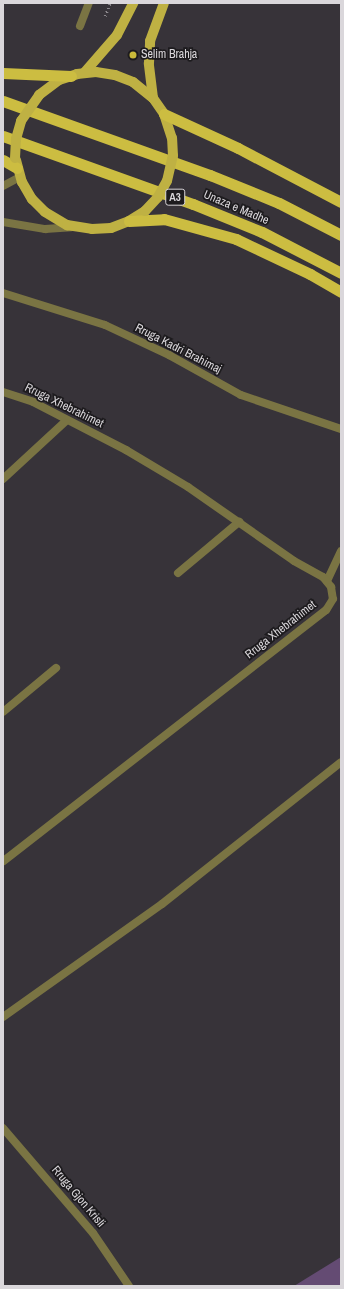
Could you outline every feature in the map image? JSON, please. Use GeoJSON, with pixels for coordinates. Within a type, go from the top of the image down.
{"type":"FeatureCollection","features":[{"type":"Feature","properties":{"kind":"highway"},"geometry":{"type":"LineString","coordinates":[[3,73],[72,76]]}},
{"type":"Feature","properties":{"kind":"highway","name":"Unaza e Madhe"},"geometry":{"type":"LineString","coordinates":[[3,100],[210,175],[279,203],[341,235]]}},
{"type":"Feature","properties":{"kind":"highway"},"geometry":{"type":"LineString","coordinates":[[164,114],[238,148],[341,202]]}},
{"type":"Feature","properties":{"kind":"highway","name":"Unaza e Madhe"},"geometry":{"type":"LineString","coordinates":[[3,136],[193,204],[262,232],[341,273]]}},
{"type":"Feature","properties":{"kind":"highway"},"geometry":{"type":"LineString","coordinates":[[3,160],[17,168]]}},
{"type":"Feature","properties":{"kind":"highway"},"geometry":{"type":"LineString","coordinates":[[129,222],[164,219],[236,239],[310,274],[341,292]]}},
{"type":"Feature","properties":{"kind":"main road"},"geometry":{"type":"LineString","coordinates":[[84,73],[112,41],[133,3]]}},
{"type":"Feature","properties":{"kind":"main road"},"geometry":{"type":"LineString","coordinates":[[153,98],[149,63],[150,40],[164,3]]}},
{"type":"Feature","properties":{"kind":"main road"},"geometry":{"type":"LineString","coordinates":[[84,73],[103,73],[121,77],[133,82],[153,98],[164,114],[172,138],[173,156],[167,181],[158,197],[145,211],[129,222],[104,229],[73,226],[55,219],[40,208],[28,194],[17,168],[16,139],[21,121],[39,95],[53,84],[84,73]]}},
{"type":"Feature","properties":{"kind":"street"},"geometry":{"type":"LineString","coordinates":[[80,26],[89,3]]}},
{"type":"Feature","properties":{"kind":"street"},"geometry":{"type":"LineString","coordinates":[[3,186],[17,168]]}},
{"type":"Feature","properties":{"kind":"street"},"geometry":{"type":"LineString","coordinates":[[3,222],[45,229],[73,226]]}},
{"type":"Feature","properties":{"kind":"street","name":"Rruga Kadri Brahimaj"},"geometry":{"type":"LineString","coordinates":[[3,293],[105,325],[169,356],[241,395],[341,429]]}},
{"type":"Feature","properties":{"kind":"street","name":"Rruga Xhebrahimet"},"geometry":{"type":"LineString","coordinates":[[3,392],[33,402],[126,450],[239,522],[327,581],[331,587],[333,599],[326,610],[3,861]]}},
{"type":"Feature","properties":{"kind":"street"},"geometry":{"type":"LineString","coordinates":[[3,479],[67,420]]}},
{"type":"Feature","properties":{"kind":"street"},"geometry":{"type":"LineString","coordinates":[[178,573],[239,522]]}},
{"type":"Feature","properties":{"kind":"street"},"geometry":{"type":"LineString","coordinates":[[327,581],[341,551]]}},
{"type":"Feature","properties":{"kind":"street"},"geometry":{"type":"LineString","coordinates":[[3,712],[56,668]]}},
{"type":"Feature","properties":{"kind":"street"},"geometry":{"type":"LineString","coordinates":[[3,1017],[162,904],[341,762]]}},
{"type":"Feature","properties":{"kind":"street","name":"Rruga Gjon Krisli"},"geometry":{"type":"LineString","coordinates":[[3,1128],[93,1233],[129,1286]]}},
{"type":"Feature","properties":{"kind":"path"},"geometry":{"type":"LineString","coordinates":[[105,16],[110,3]]}},
{"type":"Feature","properties":{"kind":"shaded area"},"geometry":{"type":"Polygon","coordinates":[[[341,1257],[341,1286],[294,1286],[341,1257]]]}},
{"type":"Feature","properties":{"kind":"place","name":"Selim Brahja"},"geometry":{"type":"Point","coordinates":[133,55]}}]}
